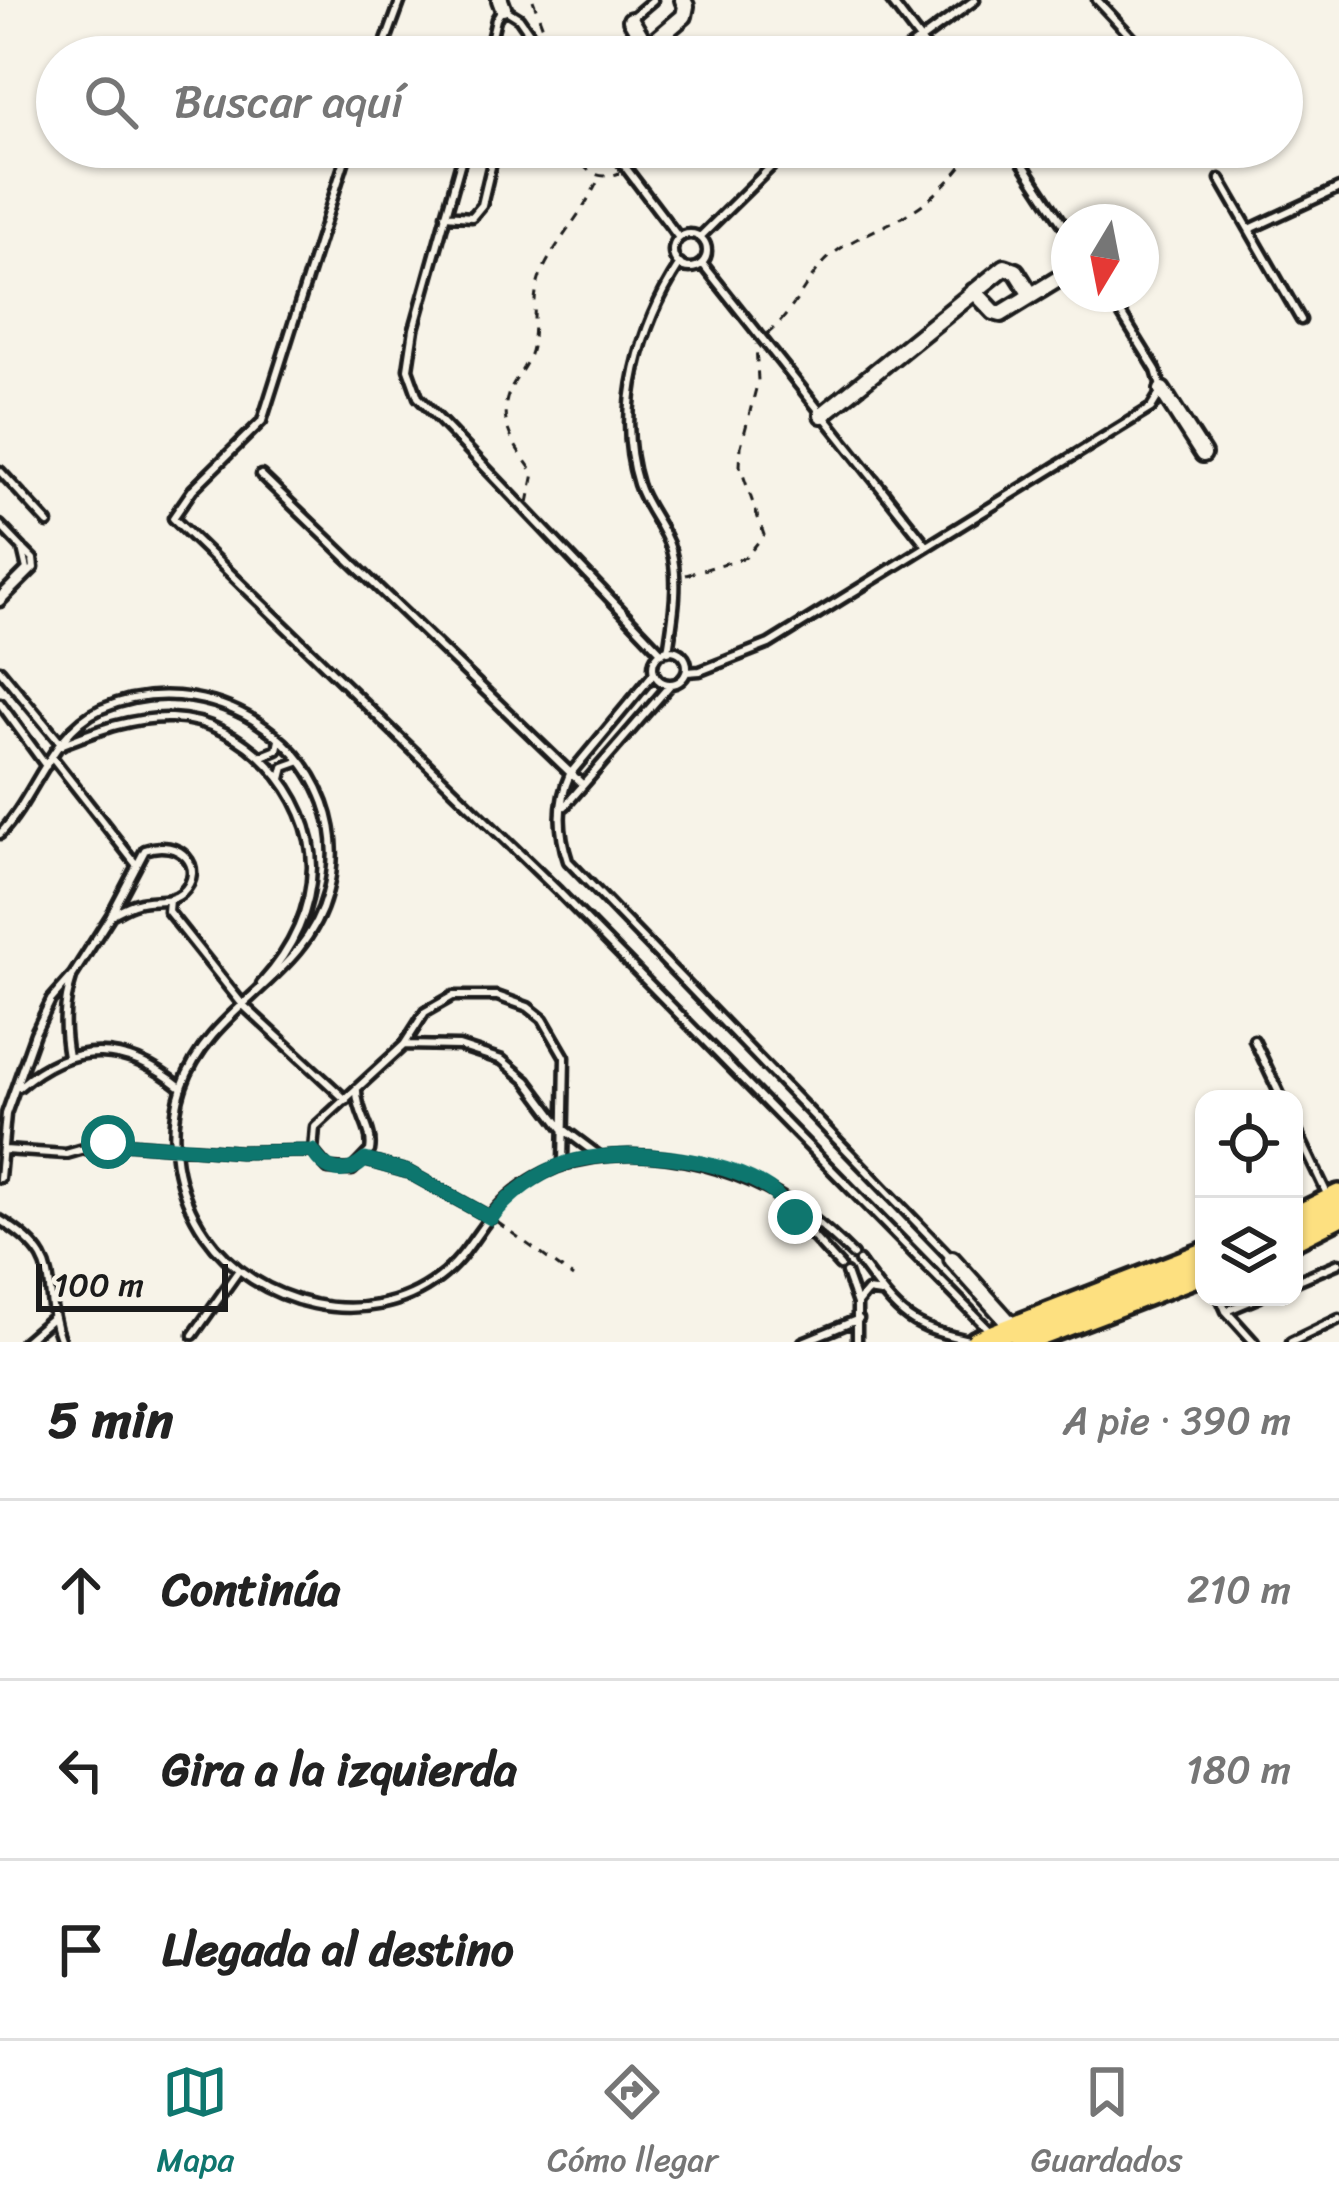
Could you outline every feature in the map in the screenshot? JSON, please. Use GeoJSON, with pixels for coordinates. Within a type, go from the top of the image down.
{"type":"FeatureCollection","features":[{"type":"Feature","properties":{"kind":"main road"},"geometry":{"type":"LineString","coordinates":[[1303,1216],[1337,1210]]}},
{"type":"Feature","properties":{"kind":"main road"},"geometry":{"type":"LineString","coordinates":[[1303,1232],[1337,1210]]}},
{"type":"Feature","properties":{"kind":"main road"},"geometry":{"type":"LineString","coordinates":[[1002,1337],[1195,1258]]}},
{"type":"Feature","properties":{"kind":"main road"},"geometry":{"type":"LineString","coordinates":[[1002,1337],[1195,1275]]}},
{"type":"Feature","properties":{"kind":"street"},"geometry":{"type":"LineString","coordinates":[[661,36],[684,16],[683,0]]}},
{"type":"Feature","properties":{"kind":"street"},"geometry":{"type":"LineString","coordinates":[[631,20],[636,36]]}},
{"type":"Feature","properties":{"kind":"street"},"geometry":{"type":"LineString","coordinates":[[822,415],[1005,267],[1011,267],[1031,295]]}},
{"type":"Feature","properties":{"kind":"street"},"geometry":{"type":"LineString","coordinates":[[974,291],[998,314],[1051,283]]}},
{"type":"Feature","properties":{"kind":"street"},"geometry":{"type":"LineString","coordinates":[[1162,390],[1203,454]]}},
{"type":"Feature","properties":{"kind":"street"},"geometry":{"type":"LineString","coordinates":[[952,1259],[1002,1337]]}},
{"type":"Feature","properties":{"kind":"lane"},"geometry":{"type":"LineString","coordinates":[[388,36],[401,0]]}},
{"type":"Feature","properties":{"kind":"lane"},"geometry":{"type":"LineString","coordinates":[[631,20],[653,0]]}},
{"type":"Feature","properties":{"kind":"lane"},"geometry":{"type":"LineString","coordinates":[[890,0],[915,36]]}},
{"type":"Feature","properties":{"kind":"lane"},"geometry":{"type":"LineString","coordinates":[[925,36],[975,0]]}},
{"type":"Feature","properties":{"kind":"lane"},"geometry":{"type":"LineString","coordinates":[[1096,0],[1130,36]]}},
{"type":"Feature","properties":{"kind":"lane"},"geometry":{"type":"LineString","coordinates":[[492,36],[502,4],[533,36]]}},
{"type":"Feature","properties":{"kind":"lane"},"geometry":{"type":"LineString","coordinates":[[342,168],[262,422],[193,489],[173,518],[558,891],[1002,1337]]}},
{"type":"Feature","properties":{"kind":"lane"},"geometry":{"type":"LineString","coordinates":[[459,168],[414,328],[409,369],[418,397],[665,652],[685,659],[687,672],[680,681],[670,685],[563,809]]}},
{"type":"Feature","properties":{"kind":"lane"},"geometry":{"type":"LineString","coordinates":[[445,215],[472,217],[482,205],[491,168]]}},
{"type":"Feature","properties":{"kind":"lane"},"geometry":{"type":"LineString","coordinates":[[700,237],[769,168]]}},
{"type":"Feature","properties":{"kind":"lane"},"geometry":{"type":"LineString","coordinates":[[1022,168],[1051,209]]}},
{"type":"Feature","properties":{"kind":"lane"},"geometry":{"type":"LineString","coordinates":[[627,170],[679,238]]}},
{"type":"Feature","properties":{"kind":"lane"},"geometry":{"type":"LineString","coordinates":[[1220,179],[1300,320]]}},
{"type":"Feature","properties":{"kind":"lane"},"geometry":{"type":"LineString","coordinates":[[1250,229],[1339,188]]}},
{"type":"Feature","properties":{"kind":"lane"},"geometry":{"type":"LineString","coordinates":[[700,237],[707,249],[702,263],[691,268],[680,264],[674,254],[679,238],[700,237]]}},
{"type":"Feature","properties":{"kind":"lane"},"geometry":{"type":"LineString","coordinates":[[702,263],[927,545]]}},
{"type":"Feature","properties":{"kind":"lane"},"geometry":{"type":"LineString","coordinates":[[680,264],[658,298],[642,338],[632,422],[638,484],[672,551],[675,608],[665,652],[654,662],[654,673],[570,774],[558,831],[577,873],[952,1259]]}},
{"type":"Feature","properties":{"kind":"lane"},"geometry":{"type":"LineString","coordinates":[[687,672],[769,644],[1151,408],[1162,390],[1156,370],[1120,312]]}},
{"type":"Feature","properties":{"kind":"lane"},"geometry":{"type":"LineString","coordinates":[[0,471],[48,523]]}},
{"type":"Feature","properties":{"kind":"lane"},"geometry":{"type":"LineString","coordinates":[[260,475],[582,784]]}},
{"type":"Feature","properties":{"kind":"lane"},"geometry":{"type":"LineString","coordinates":[[0,525],[33,559],[34,568],[0,599]]}},
{"type":"Feature","properties":{"kind":"lane"},"geometry":{"type":"LineString","coordinates":[[0,670],[62,745]]}},
{"type":"Feature","properties":{"kind":"lane"},"geometry":{"type":"LineString","coordinates":[[654,673],[670,685]]}},
{"type":"Feature","properties":{"kind":"lane"},"geometry":{"type":"LineString","coordinates":[[0,834],[19,814],[80,719],[139,696],[210,700],[244,712],[278,736],[318,788],[329,822],[333,858],[328,893],[315,927],[296,956],[242,1004]]}},
{"type":"Feature","properties":{"kind":"lane"},"geometry":{"type":"LineString","coordinates":[[0,703],[46,766]]}},
{"type":"Feature","properties":{"kind":"lane"},"geometry":{"type":"LineString","coordinates":[[62,745],[131,719],[176,718],[218,729],[265,757],[277,750],[278,736]]}},
{"type":"Feature","properties":{"kind":"lane"},"geometry":{"type":"LineString","coordinates":[[258,754],[280,779],[304,822],[312,865],[307,908],[276,968],[205,1041],[182,1088],[175,1148],[184,1194],[194,1215],[221,1254],[239,1270],[295,1299],[329,1307],[382,1304],[435,1281],[467,1254],[503,1201],[562,1164],[599,1156],[678,1160],[725,1170],[770,1190],[832,1234],[913,1325],[1002,1337]]}},
{"type":"Feature","properties":{"kind":"lane"},"geometry":{"type":"LineString","coordinates":[[52,757],[135,864]]}},
{"type":"Feature","properties":{"kind":"lane"},"geometry":{"type":"LineString","coordinates":[[280,779],[289,763],[301,762]]}},
{"type":"Feature","properties":{"kind":"lane"},"geometry":{"type":"LineString","coordinates":[[0,1178],[6,1114],[51,1000],[111,915],[145,850],[160,844],[177,848],[189,860],[191,877],[184,892],[170,900],[134,903],[111,915]]}},
{"type":"Feature","properties":{"kind":"lane"},"geometry":{"type":"LineString","coordinates":[[170,900],[168,911],[242,1004],[346,1100]]}},
{"type":"Feature","properties":{"kind":"lane"},"geometry":{"type":"LineString","coordinates":[[68,1057],[64,1016],[73,975]]}},
{"type":"Feature","properties":{"kind":"lane"},"geometry":{"type":"LineString","coordinates":[[357,1091],[359,1112],[372,1141],[365,1160],[352,1170],[336,1171],[322,1164],[313,1151],[315,1127],[404,1045],[425,1012],[453,997],[481,993],[528,1007],[543,1019],[566,1057],[562,1164]]}},
{"type":"Feature","properties":{"kind":"lane"},"geometry":{"type":"LineString","coordinates":[[1254,1040],[1278,1090]]}},
{"type":"Feature","properties":{"kind":"lane"},"geometry":{"type":"LineString","coordinates":[[404,1045],[459,1046],[502,1060],[527,1081],[562,1128],[599,1156]]}},
{"type":"Feature","properties":{"kind":"lane"},"geometry":{"type":"LineString","coordinates":[[15,1091],[39,1070],[68,1057],[99,1052],[130,1056],[158,1069],[182,1088]]}},
{"type":"Feature","properties":{"kind":"lane"},"geometry":{"type":"LineString","coordinates":[[4,1150],[66,1154],[108,1142],[313,1151]]}},
{"type":"Feature","properties":{"kind":"lane"},"geometry":{"type":"LineString","coordinates":[[1303,1143],[1337,1210]]}},
{"type":"Feature","properties":{"kind":"lane"},"geometry":{"type":"LineString","coordinates":[[365,1160],[408,1172],[491,1218]]}},
{"type":"Feature","properties":{"kind":"lane"},"geometry":{"type":"LineString","coordinates":[[770,1190],[843,1270],[857,1304],[857,1342]]}},
{"type":"Feature","properties":{"kind":"lane"},"geometry":{"type":"LineString","coordinates":[[0,1220],[23,1234],[40,1253],[54,1295],[52,1317],[61,1342]]}},
{"type":"Feature","properties":{"kind":"lane"},"geometry":{"type":"LineString","coordinates":[[1303,1278],[1339,1263]]}},
{"type":"Feature","properties":{"kind":"lane"},"geometry":{"type":"LineString","coordinates":[[193,1335],[239,1270]]}},
{"type":"Feature","properties":{"kind":"lane"},"geometry":{"type":"LineString","coordinates":[[857,1304],[867,1291],[884,1294]]}},
{"type":"Feature","properties":{"kind":"lane"},"geometry":{"type":"LineString","coordinates":[[1224,1306],[1254,1342]]}},
{"type":"Feature","properties":{"kind":"lane"},"geometry":{"type":"LineString","coordinates":[[1226,1311],[1238,1306]]}},
{"type":"Feature","properties":{"kind":"lane"},"geometry":{"type":"LineString","coordinates":[[24,1342],[52,1317]]}},
{"type":"Feature","properties":{"kind":"lane"},"geometry":{"type":"LineString","coordinates":[[803,1342],[859,1319]]}},
{"type":"Feature","properties":{"kind":"lane"},"geometry":{"type":"LineString","coordinates":[[1291,1342],[1339,1319]]}},
{"type":"Feature","properties":{"kind":"path"},"geometry":{"type":"LineString","coordinates":[[532,0],[542,36]]}},
{"type":"Feature","properties":{"kind":"path"},"geometry":{"type":"LineString","coordinates":[[586,168],[600,176],[627,170]]}},
{"type":"Feature","properties":{"kind":"path"},"geometry":{"type":"LineString","coordinates":[[674,578],[746,557],[764,535],[740,466],[758,381],[756,344],[778,325],[807,280],[829,257],[930,200],[961,168]]}},
{"type":"Feature","properties":{"kind":"path"},"geometry":{"type":"LineString","coordinates":[[525,510],[533,493],[534,473],[507,431],[504,416],[510,390],[532,346],[542,272],[600,176]]}},
{"type":"Feature","properties":{"kind":"path"},"geometry":{"type":"LineString","coordinates":[[491,1218],[573,1277]]}},
{"type":"Feature","properties":{"kind":"route"},"geometry":{"type":"LineString","coordinates":[[108,1142],[240,1152],[313,1151],[322,1164],[336,1171],[352,1170],[365,1160],[408,1172],[491,1218],[503,1201],[562,1164],[599,1156],[646,1156],[725,1170],[770,1190],[795,1217]]}}]}
